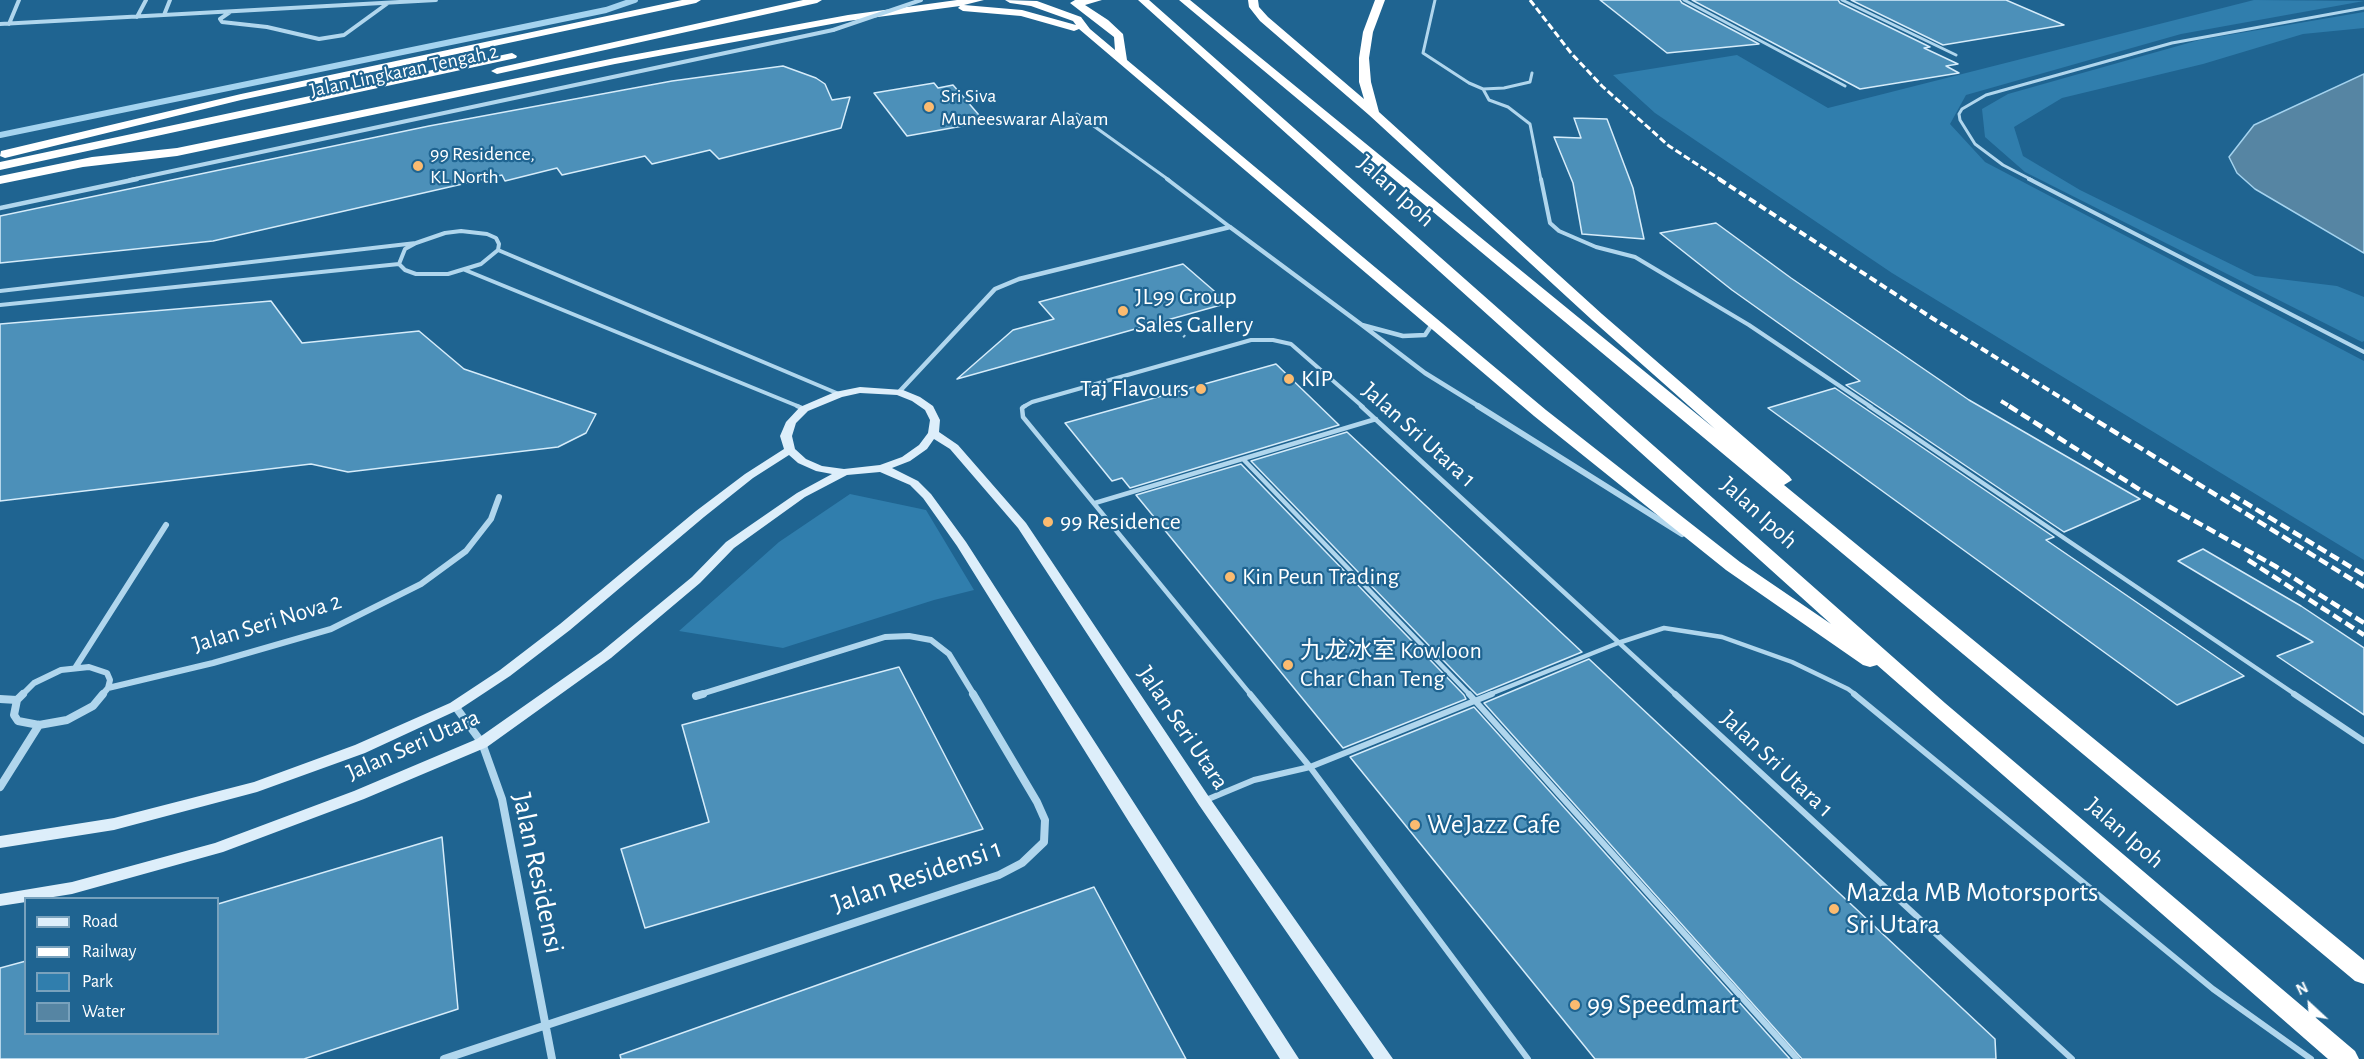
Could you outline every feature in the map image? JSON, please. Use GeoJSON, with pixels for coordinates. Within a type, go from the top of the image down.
{"type":"FeatureCollection","features":[{"type":"Feature","properties":{"kind":"highway"},"geometry":{"type":"LineString","coordinates":[[664,7],[678,0]]}},
{"type":"Feature","properties":{"kind":"highway"},"geometry":{"type":"LineString","coordinates":[[0,155],[241,96],[696,0]]}},
{"type":"Feature","properties":{"kind":"highway","name":"Jalan Lingkaran Tengah 2"},"geometry":{"type":"LineString","coordinates":[[0,165],[770,0]]}},
{"type":"Feature","properties":{"kind":"highway","name":"Jalan Lingkaran Tengah 2"},"geometry":{"type":"LineString","coordinates":[[0,180],[817,0]]}},
{"type":"Feature","properties":{"kind":"highway"},"geometry":{"type":"LineString","coordinates":[[82,163],[177,152],[520,79],[917,4],[979,0]]}},
{"type":"Feature","properties":{"kind":"highway"},"geometry":{"type":"LineString","coordinates":[[1010,0],[1033,3],[1077,19],[1086,31],[1540,413],[1733,566],[1938,708]]}},
{"type":"Feature","properties":{"kind":"highway"},"geometry":{"type":"LineString","coordinates":[[1097,0],[1076,3],[1104,22],[1119,36],[1122,61]]}},
{"type":"Feature","properties":{"kind":"highway","name":"Jalan Ipoh"},"geometry":{"type":"LineString","coordinates":[[1143,0],[1938,708],[2346,1059]]}},
{"type":"Feature","properties":{"kind":"highway","name":"Jalan Ipoh"},"geometry":{"type":"LineString","coordinates":[[1184,0],[2364,974]]}},
{"type":"Feature","properties":{"kind":"highway"},"geometry":{"type":"LineString","coordinates":[[1373,113],[1365,82],[1364,57],[1368,32],[1380,0]]}},
{"type":"Feature","properties":{"kind":"highway"},"geometry":{"type":"LineString","coordinates":[[1251,2],[1327,75],[1373,113],[1597,317],[2006,678]]}},
{"type":"Feature","properties":{"kind":"highway"},"geometry":{"type":"LineString","coordinates":[[917,4],[1003,11],[1042,18],[1086,31]]}},
{"type":"Feature","properties":{"kind":"street"},"geometry":{"type":"LineString","coordinates":[[9,24],[19,0]]}},
{"type":"Feature","properties":{"kind":"street"},"geometry":{"type":"LineString","coordinates":[[137,17],[146,0]]}},
{"type":"Feature","properties":{"kind":"street"},"geometry":{"type":"LineString","coordinates":[[164,15],[170,0]]}},
{"type":"Feature","properties":{"kind":"street"},"geometry":{"type":"LineString","coordinates":[[0,24],[436,0]]}},
{"type":"Feature","properties":{"kind":"street"},"geometry":{"type":"LineString","coordinates":[[231,12],[220,19],[222,22],[259,26],[320,39],[344,35],[388,3]]}},
{"type":"Feature","properties":{"kind":"street"},"geometry":{"type":"LineString","coordinates":[[0,208],[822,33],[917,4]]}},
{"type":"Feature","properties":{"kind":"street"},"geometry":{"type":"LineString","coordinates":[[899,393],[994,289],[1018,279],[1230,227],[1425,373],[1733,566]]}},
{"type":"Feature","properties":{"kind":"street"},"geometry":{"type":"LineString","coordinates":[[1362,325],[1403,336],[1425,335],[1434,322]]}},
{"type":"Feature","properties":{"kind":"street"},"geometry":{"type":"LineString","coordinates":[[860,390],[899,393],[916,399],[929,408],[934,420],[933,433],[924,447],[906,459],[882,468],[844,472],[820,469],[801,461],[790,450],[786,436],[791,422],[804,410],[839,394],[860,390]]}},
{"type":"Feature","properties":{"kind":"street","name":"Jalan Seri Utara"},"geometry":{"type":"LineString","coordinates":[[933,433],[954,447],[1022,526],[1204,801],[1384,1059]]}},
{"type":"Feature","properties":{"kind":"street","name":"Jalan Seri Utara"},"geometry":{"type":"LineString","coordinates":[[0,842],[114,824],[257,787],[360,749],[455,706],[506,673],[565,627],[700,514],[749,476],[790,450]]}},
{"type":"Feature","properties":{"kind":"street"},"geometry":{"type":"LineString","coordinates":[[882,468],[914,483],[927,496],[962,545],[1134,818],[1290,1059]]}},
{"type":"Feature","properties":{"kind":"street","name":"Jalan Seri Utara"},"geometry":{"type":"LineString","coordinates":[[0,900],[72,888],[218,848],[359,795],[482,743],[606,655],[696,580],[730,544],[801,495],[844,472]]}},
{"type":"Feature","properties":{"kind":"street","name":"Jalan Seri Nova 2"},"geometry":{"type":"LineString","coordinates":[[108,688],[213,663],[331,629],[421,584],[466,551],[491,519],[499,497]]}},
{"type":"Feature","properties":{"kind":"street"},"geometry":{"type":"LineString","coordinates":[[75,668],[166,525]]}},
{"type":"Feature","properties":{"kind":"street","name":"Jalan Residensi 1"},"geometry":{"type":"LineString","coordinates":[[444,1059],[999,875],[1022,863],[1044,842],[1046,820],[1037,802],[949,654],[931,640],[909,636],[885,637],[696,696]]}},
{"type":"Feature","properties":{"kind":"street"},"geometry":{"type":"LineString","coordinates":[[89,667],[107,673],[110,680],[108,688],[93,706],[67,720],[39,725],[18,721],[14,715],[17,700],[24,691],[47,676],[75,668],[89,667]]}},
{"type":"Feature","properties":{"kind":"street"},"geometry":{"type":"LineString","coordinates":[[0,699],[17,700]]}},
{"type":"Feature","properties":{"kind":"street","name":"Jalan Residensi"},"geometry":{"type":"LineString","coordinates":[[455,706],[482,743],[502,799],[552,1059]]}},
{"type":"Feature","properties":{"kind":"street"},"geometry":{"type":"LineString","coordinates":[[0,787],[39,725]]}},
{"type":"Feature","properties":{"kind":"lane"},"geometry":{"type":"LineString","coordinates":[[318,0],[322,6]]}},
{"type":"Feature","properties":{"kind":"lane"},"geometry":{"type":"LineString","coordinates":[[1435,0],[1423,53],[1483,89],[1489,100],[1508,107],[1530,124],[1550,223],[1559,231],[1596,247],[1635,257],[1749,324],[2364,741]]}},
{"type":"Feature","properties":{"kind":"lane"},"geometry":{"type":"LineString","coordinates":[[1684,0],[1845,86]]}},
{"type":"Feature","properties":{"kind":"lane"},"geometry":{"type":"LineString","coordinates":[[1842,0],[1956,55]]}},
{"type":"Feature","properties":{"kind":"lane"},"geometry":{"type":"LineString","coordinates":[[2364,8],[2172,43],[1986,95],[1962,109],[1959,114],[1960,120],[1975,144],[2002,165],[2364,352]]}},
{"type":"Feature","properties":{"kind":"lane"},"geometry":{"type":"LineString","coordinates":[[1483,89],[1504,88],[1530,82],[1532,73]]}},
{"type":"Feature","properties":{"kind":"lane"},"geometry":{"type":"LineString","coordinates":[[1077,114],[1230,227]]}},
{"type":"Feature","properties":{"kind":"lane"},"geometry":{"type":"LineString","coordinates":[[475,231],[496,238],[499,244],[498,250],[481,264],[448,274],[416,274],[405,270],[399,264],[400,256],[405,249],[445,233],[475,231]]}},
{"type":"Feature","properties":{"kind":"lane"},"geometry":{"type":"LineString","coordinates":[[0,291],[416,243]]}},
{"type":"Feature","properties":{"kind":"lane"},"geometry":{"type":"LineString","coordinates":[[498,250],[839,394]]}},
{"type":"Feature","properties":{"kind":"lane"},"geometry":{"type":"LineString","coordinates":[[0,305],[399,264]]}},
{"type":"Feature","properties":{"kind":"lane"},"geometry":{"type":"LineString","coordinates":[[465,270],[804,410]]}},
{"type":"Feature","properties":{"kind":"lane","name":"Jalan Sri Utara 1"},"geometry":{"type":"LineString","coordinates":[[1528,1059],[1311,766],[1023,417],[1022,408],[1032,402],[1251,340],[1273,340],[1291,344],[1376,419],[2072,1059]]}},
{"type":"Feature","properties":{"kind":"lane"},"geometry":{"type":"LineString","coordinates":[[1095,503],[1376,419]]}},
{"type":"Feature","properties":{"kind":"lane"},"geometry":{"type":"LineString","coordinates":[[1243,459],[1476,700],[1797,1059]]}},
{"type":"Feature","properties":{"kind":"lane"},"geometry":{"type":"LineString","coordinates":[[1204,801],[1254,780],[1311,766],[1618,643],[1664,628],[1722,637],[1792,662],[1848,688],[2213,989],[2311,1059]]}},
{"type":"Feature","properties":{"kind":"green space"},"geometry":{"type":"Polygon","coordinates":[[[2254,0],[2364,1],[2181,34],[1966,95],[1950,124],[1985,162],[2364,361],[2364,560],[1892,273],[1655,113],[1613,75],[1737,55],[1828,108],[2254,0]]]}},
{"type":"Feature","properties":{"kind":"green space"},"geometry":{"type":"Polygon","coordinates":[[[2364,12],[2364,28],[2303,34],[2203,64],[2062,98],[2014,127],[2023,156],[2080,190],[2255,276],[2337,286],[2364,297],[2364,341],[2362,342],[2025,172],[1985,137],[1982,109],[2008,94],[2199,40],[2364,12]]]}},
{"type":"Feature","properties":{"kind":"green space"},"geometry":{"type":"Polygon","coordinates":[[[850,494],[926,510],[974,590],[934,600],[783,648],[679,631],[779,542],[850,494]]]}},
{"type":"Feature","properties":{"kind":"water"},"geometry":{"type":"Polygon","coordinates":[[[2364,74],[2364,253],[2255,189],[2237,173],[2229,157],[2254,125],[2364,74]]]}},
{"type":"Feature","properties":{"kind":"building"},"geometry":{"type":"Polygon","coordinates":[[[1600,0],[1680,0],[1759,44],[1667,53],[1600,0]]]}},
{"type":"Feature","properties":{"kind":"building"},"geometry":{"type":"Polygon","coordinates":[[[1692,0],[1838,0],[1930,47],[1924,48],[1958,64],[1946,66],[1959,73],[1860,89],[1692,0]]]}},
{"type":"Feature","properties":{"kind":"building"},"geometry":{"type":"Polygon","coordinates":[[[1851,0],[2006,0],[2064,25],[1943,45],[1851,0]]]}},
{"type":"Feature","properties":{"kind":"building","name":"99 Residence, KL North"},"geometry":{"type":"Polygon","coordinates":[[[783,66],[816,78],[825,84],[832,100],[850,97],[841,128],[719,159],[710,150],[652,164],[645,156],[562,175],[557,168],[505,181],[502,175],[213,241],[0,263],[0,216],[429,126],[672,81],[783,66]]]}},
{"type":"Feature","properties":{"kind":"building","name":"Sri Siva Muneeswarar Alayam"},"geometry":{"type":"Polygon","coordinates":[[[934,83],[938,88],[953,85],[985,122],[907,136],[874,93],[934,83]]]}},
{"type":"Feature","properties":{"kind":"building"},"geometry":{"type":"Polygon","coordinates":[[[1574,118],[1607,119],[1633,188],[1644,239],[1582,234],[1573,183],[1554,137],[1581,138],[1574,118]]]}},
{"type":"Feature","properties":{"kind":"building"},"geometry":{"type":"Polygon","coordinates":[[[1716,223],[1791,278],[1969,400],[2140,499],[2064,532],[1846,385],[1860,381],[1732,290],[1660,233],[1716,223]]]}},
{"type":"Feature","properties":{"kind":"building","name":"JL99 Group Sales Gallery"},"geometry":{"type":"Polygon","coordinates":[[[1183,264],[1228,303],[957,379],[1013,330],[1054,319],[1039,302],[1183,264]]]}},
{"type":"Feature","properties":{"kind":"building"},"geometry":{"type":"Polygon","coordinates":[[[271,301],[302,343],[419,331],[464,369],[596,414],[586,433],[558,447],[348,472],[311,464],[0,501],[0,324],[271,301]]]}},
{"type":"Feature","properties":{"kind":"building"},"geometry":{"type":"Polygon","coordinates":[[[1276,364],[1339,425],[1130,488],[1122,478],[1112,481],[1065,423],[1276,364]]]}},
{"type":"Feature","properties":{"kind":"building"},"geometry":{"type":"Polygon","coordinates":[[[1835,388],[2054,537],[2046,540],[2244,676],[2177,705],[1768,408],[1835,388]]]}},
{"type":"Feature","properties":{"kind":"building"},"geometry":{"type":"Polygon","coordinates":[[[1347,432],[1582,652],[1477,695],[1251,461],[1347,432]]]}},
{"type":"Feature","properties":{"kind":"building"},"geometry":{"type":"Polygon","coordinates":[[[1241,464],[1466,699],[1343,748],[1136,495],[1241,464]]]}},
{"type":"Feature","properties":{"kind":"building"},"geometry":{"type":"Polygon","coordinates":[[[2203,549],[2301,606],[2364,648],[2364,715],[2277,656],[2313,642],[2178,561],[2203,549]]]}},
{"type":"Feature","properties":{"kind":"building"},"geometry":{"type":"Polygon","coordinates":[[[1589,659],[1995,1039],[1996,1059],[1802,1059],[1484,703],[1589,659]]]}},
{"type":"Feature","properties":{"kind":"building"},"geometry":{"type":"Polygon","coordinates":[[[899,667],[983,829],[645,928],[621,849],[709,822],[682,725],[899,667]]]}},
{"type":"Feature","properties":{"kind":"building"},"geometry":{"type":"Polygon","coordinates":[[[1474,707],[1790,1059],[1595,1059],[1350,757],[1474,707]]]}},
{"type":"Feature","properties":{"kind":"building"},"geometry":{"type":"Polygon","coordinates":[[[442,837],[458,1009],[304,1059],[0,1059],[0,968],[24,962],[24,1035],[219,1035],[219,904],[442,837]]]}},
{"type":"Feature","properties":{"kind":"building"},"geometry":{"type":"Polygon","coordinates":[[[1094,887],[1186,1059],[621,1059],[620,1055],[1094,887]]]}},
{"type":"Feature","properties":{"kind":"waterway"},"geometry":{"type":"LineString","coordinates":[[0,135],[606,10],[635,0]]}},
{"type":"Feature","properties":{"kind":"railway"},"geometry":{"type":"LineString","coordinates":[[1530,0],[1571,53],[1602,86],[1669,146],[1721,180]]}},
{"type":"Feature","properties":{"kind":"railway"},"geometry":{"type":"LineString","coordinates":[[1719,179],[1932,318],[2076,407]]}},
{"type":"Feature","properties":{"kind":"railway"},"geometry":{"type":"LineString","coordinates":[[2001,401],[2011,407]]}},
{"type":"Feature","properties":{"kind":"railway"},"geometry":{"type":"LineString","coordinates":[[2009,406],[2145,493],[2275,566],[2364,623]]}},
{"type":"Feature","properties":{"kind":"railway"},"geometry":{"type":"LineString","coordinates":[[2073,406],[2364,587]]}},
{"type":"Feature","properties":{"kind":"railway"},"geometry":{"type":"LineString","coordinates":[[2231,494],[2364,575]]}},
{"type":"Feature","properties":{"kind":"railway"},"geometry":{"type":"LineString","coordinates":[[2248,560],[2364,635]]}},
{"type":"Feature","properties":{"kind":"place","name":"Sri Siva Muneeswarar Alayam"},"geometry":{"type":"Point","coordinates":[929,107]}},
{"type":"Feature","properties":{"kind":"place","name":"99 Residence, KL North"},"geometry":{"type":"Point","coordinates":[418,166]}},
{"type":"Feature","properties":{"kind":"place","name":"JL99 Group Sales Gallery"},"geometry":{"type":"Point","coordinates":[1123,311]}},
{"type":"Feature","properties":{"kind":"place","name":"KIP"},"geometry":{"type":"Point","coordinates":[1289,379]}},
{"type":"Feature","properties":{"kind":"place","name":"Taj Flavours"},"geometry":{"type":"Point","coordinates":[1201,389]}},
{"type":"Feature","properties":{"kind":"place","name":"99 Residence"},"geometry":{"type":"Point","coordinates":[1048,522]}},
{"type":"Feature","properties":{"kind":"place","name":"Kin Peun Trading"},"geometry":{"type":"Point","coordinates":[1230,577]}},
{"type":"Feature","properties":{"kind":"place","name":"九龙冰室 Kowloon Char Chan Teng"},"geometry":{"type":"Point","coordinates":[1288,665]}},
{"type":"Feature","properties":{"kind":"place","name":"WeJazz Cafe"},"geometry":{"type":"Point","coordinates":[1415,825]}},
{"type":"Feature","properties":{"kind":"place","name":"Mazda MB Motorsports Sri Utara"},"geometry":{"type":"Point","coordinates":[1834,909]}},
{"type":"Feature","properties":{"kind":"place","name":"99 Speedmart"},"geometry":{"type":"Point","coordinates":[1575,1005]}}]}
